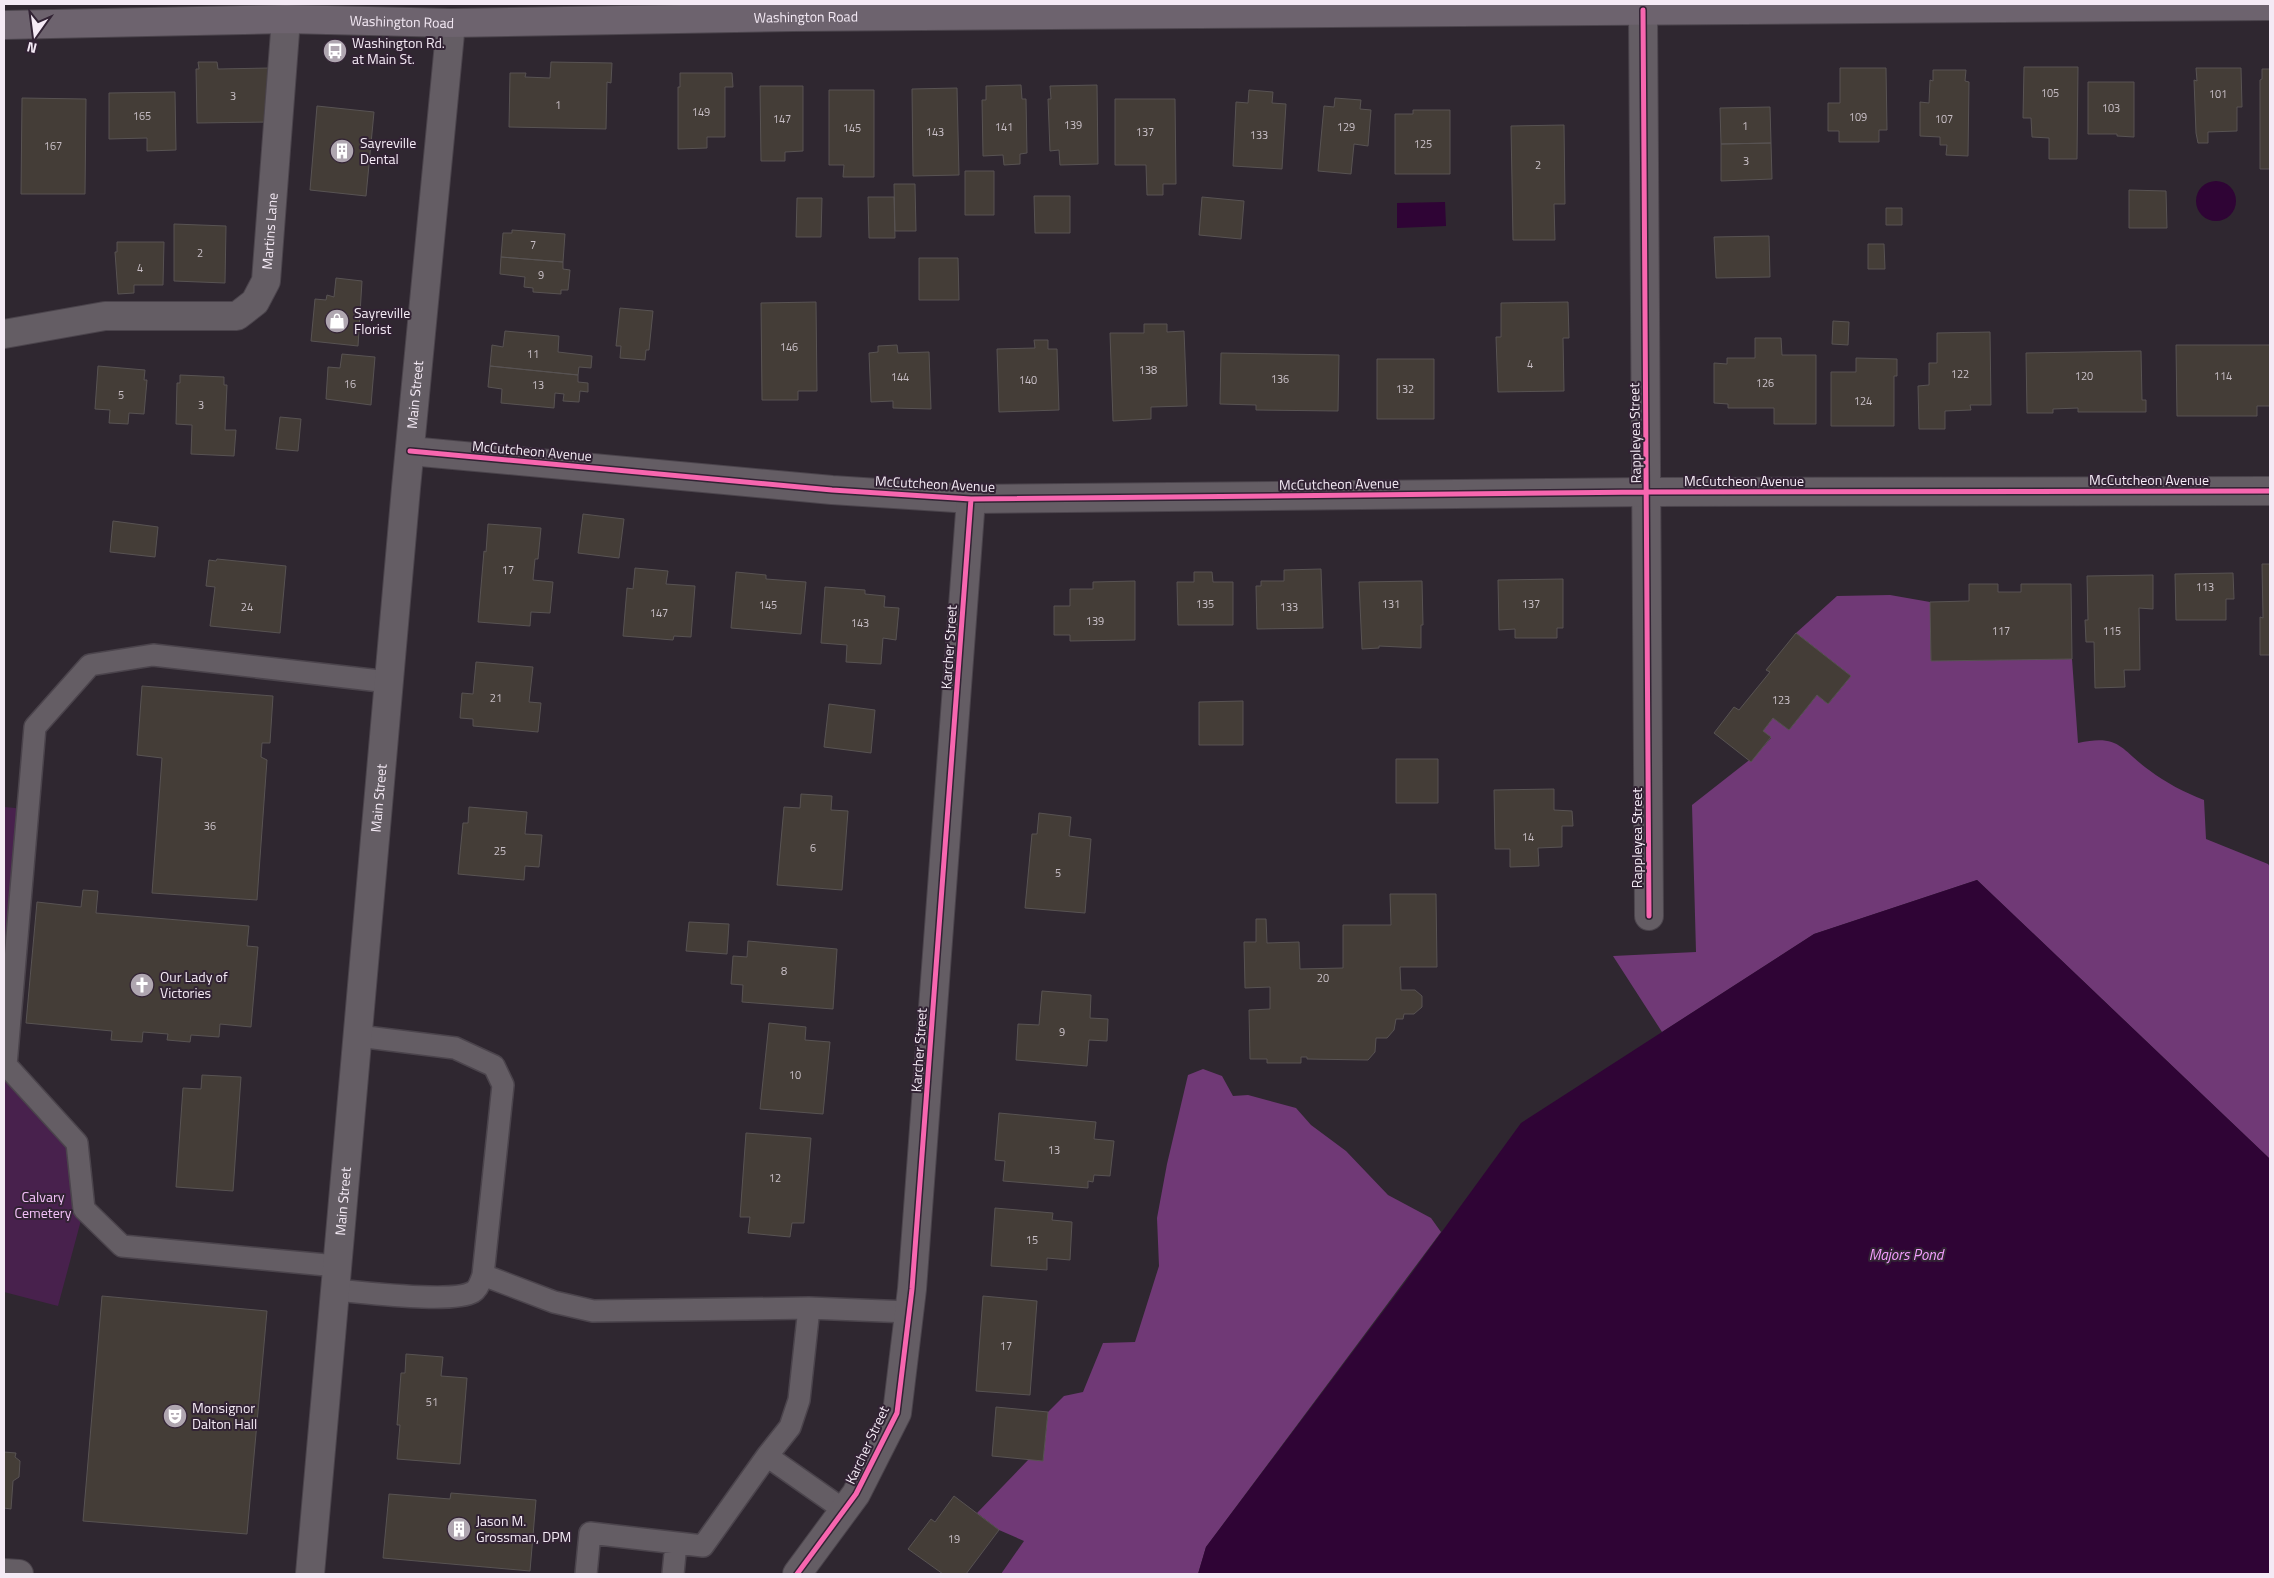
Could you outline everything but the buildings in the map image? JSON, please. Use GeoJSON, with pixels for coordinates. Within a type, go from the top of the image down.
{"type":"FeatureCollection","features":[{"type":"Feature","properties":{"kind":"main road","name":"Washington Road"},"geometry":{"type":"LineString","coordinates":[[4,25],[286,11],[451,23],[794,10],[1643,10],[2270,6]]}},
{"type":"Feature","properties":{"kind":"street","name":"Rappleyea Street"},"geometry":{"type":"LineString","coordinates":[[1643,10],[1649,916]]}},
{"type":"Feature","properties":{"kind":"street","name":"Martins Lane"},"geometry":{"type":"LineString","coordinates":[[4,334],[105,316],[237,316],[255,302],[266,281],[286,11]]}},
{"type":"Feature","properties":{"kind":"street","name":"Main Street"},"geometry":{"type":"LineString","coordinates":[[310,1574],[410,451],[451,23]]}},
{"type":"Feature","properties":{"kind":"street","name":"McCutcheon Avenue"},"geometry":{"type":"LineString","coordinates":[[410,451],[832,490],[971,499],[1647,492],[2270,490]]}},
{"type":"Feature","properties":{"kind":"street","name":"Karcher Street"},"geometry":{"type":"LineString","coordinates":[[797,1574],[856,1494],[897,1413],[909,1312],[971,499]]}},
{"type":"Feature","properties":{"kind":"street"},"geometry":{"type":"LineString","coordinates":[[4,1573],[19,1574]]}},
{"type":"Feature","properties":{"kind":"lane"},"geometry":{"type":"LineString","coordinates":[[358,1036],[454,1048],[494,1066],[503,1085],[484,1276],[476,1291],[461,1297],[412,1296],[336,1278],[122,1246],[84,1208],[77,1143],[6,1065],[35,726],[90,665],[153,655],[389,682]]}},
{"type":"Feature","properties":{"kind":"lane"},"geometry":{"type":"LineString","coordinates":[[484,1276],[554,1302],[593,1311],[809,1308],[909,1312]]}},
{"type":"Feature","properties":{"kind":"lane"},"geometry":{"type":"LineString","coordinates":[[586,1574],[590,1533],[703,1546],[790,1427],[799,1400],[809,1308]]}},
{"type":"Feature","properties":{"kind":"lane"},"geometry":{"type":"LineString","coordinates":[[767,1456],[844,1510]]}},
{"type":"Feature","properties":{"kind":"lane"},"geometry":{"type":"LineString","coordinates":[[673,1574],[676,1543]]}},
{"type":"Feature","properties":{"kind":"green space","name":"Calvary Cemetery"},"geometry":{"type":"Polygon","coordinates":[[[4,807],[27,809],[6,1065],[77,1143],[84,1209],[58,1306],[4,1292],[4,807]]]}},
{"type":"Feature","properties":{"kind":"shaded area"},"geometry":{"type":"Polygon","coordinates":[[[1890,595],[1930,602],[1931,661],[2072,659],[2078,743],[2103,740],[2118,745],[2162,779],[2204,800],[2206,839],[2268,864],[2270,867],[2270,1159],[1977,880],[1814,934],[1662,1032],[1613,956],[1696,952],[1692,805],[1757,754],[1771,738],[1763,731],[1773,718],[1789,730],[1817,695],[1828,704],[1851,676],[1796,633],[1837,596],[1890,595]]]}},
{"type":"Feature","properties":{"kind":"shaded area"},"geometry":{"type":"Polygon","coordinates":[[[1203,1069],[1222,1076],[1233,1096],[1248,1095],[1296,1108],[1311,1125],[1346,1151],[1388,1195],[1431,1218],[1441,1232],[1206,1547],[1198,1574],[1001,1574],[1024,1541],[999,1530],[977,1513],[1029,1459],[1043,1461],[1048,1412],[1064,1396],[1083,1392],[1103,1343],[1135,1342],[1159,1266],[1157,1218],[1167,1164],[1188,1075],[1203,1069]]]}},
{"type":"Feature","properties":{"kind":"water"},"geometry":{"type":"Polygon","coordinates":[[[2220,181],[2227,184],[2233,190],[2236,201],[2235,209],[2227,218],[2220,221],[2212,221],[2205,218],[2197,209],[2196,197],[2199,190],[2208,182],[2220,181]]]}},
{"type":"Feature","properties":{"kind":"water"},"geometry":{"type":"Polygon","coordinates":[[[1445,202],[1446,226],[1397,228],[1397,203],[1445,202]]]}},
{"type":"Feature","properties":{"kind":"water","name":"Majors Pond"},"geometry":{"type":"Polygon","coordinates":[[[1977,880],[2270,1159],[2270,1574],[1198,1574],[1206,1547],[1406,1281],[1521,1123],[1814,934],[1977,880]]]}},
{"type":"Feature","properties":{"kind":"cycle path"},"geometry":{"type":"LineString","coordinates":[[1643,10],[1649,916]]}},
{"type":"Feature","properties":{"kind":"cycle path"},"geometry":{"type":"LineString","coordinates":[[410,451],[832,490],[971,499],[1647,492],[2270,491]]}},
{"type":"Feature","properties":{"kind":"cycle path"},"geometry":{"type":"LineString","coordinates":[[797,1574],[856,1494],[897,1413],[912,1289],[971,499]]}},
{"type":"Feature","properties":{"kind":"place","name":"Washington Rd. at Main St."},"geometry":{"type":"Point","coordinates":[335,51]}},
{"type":"Feature","properties":{"kind":"place","name":"Sayreville Dental"},"geometry":{"type":"Point","coordinates":[342,151]}},
{"type":"Feature","properties":{"kind":"place","name":"Sayreville Florist"},"geometry":{"type":"Point","coordinates":[337,321]}},
{"type":"Feature","properties":{"kind":"place","name":"Our Lady of Victories"},"geometry":{"type":"Point","coordinates":[142,985]}},
{"type":"Feature","properties":{"kind":"place","name":"Monsignor Dalton Hall"},"geometry":{"type":"Point","coordinates":[175,1416]}},
{"type":"Feature","properties":{"kind":"place","name":"Jason M. Grossman, DPM"},"geometry":{"type":"Point","coordinates":[459,1529]}}]}
